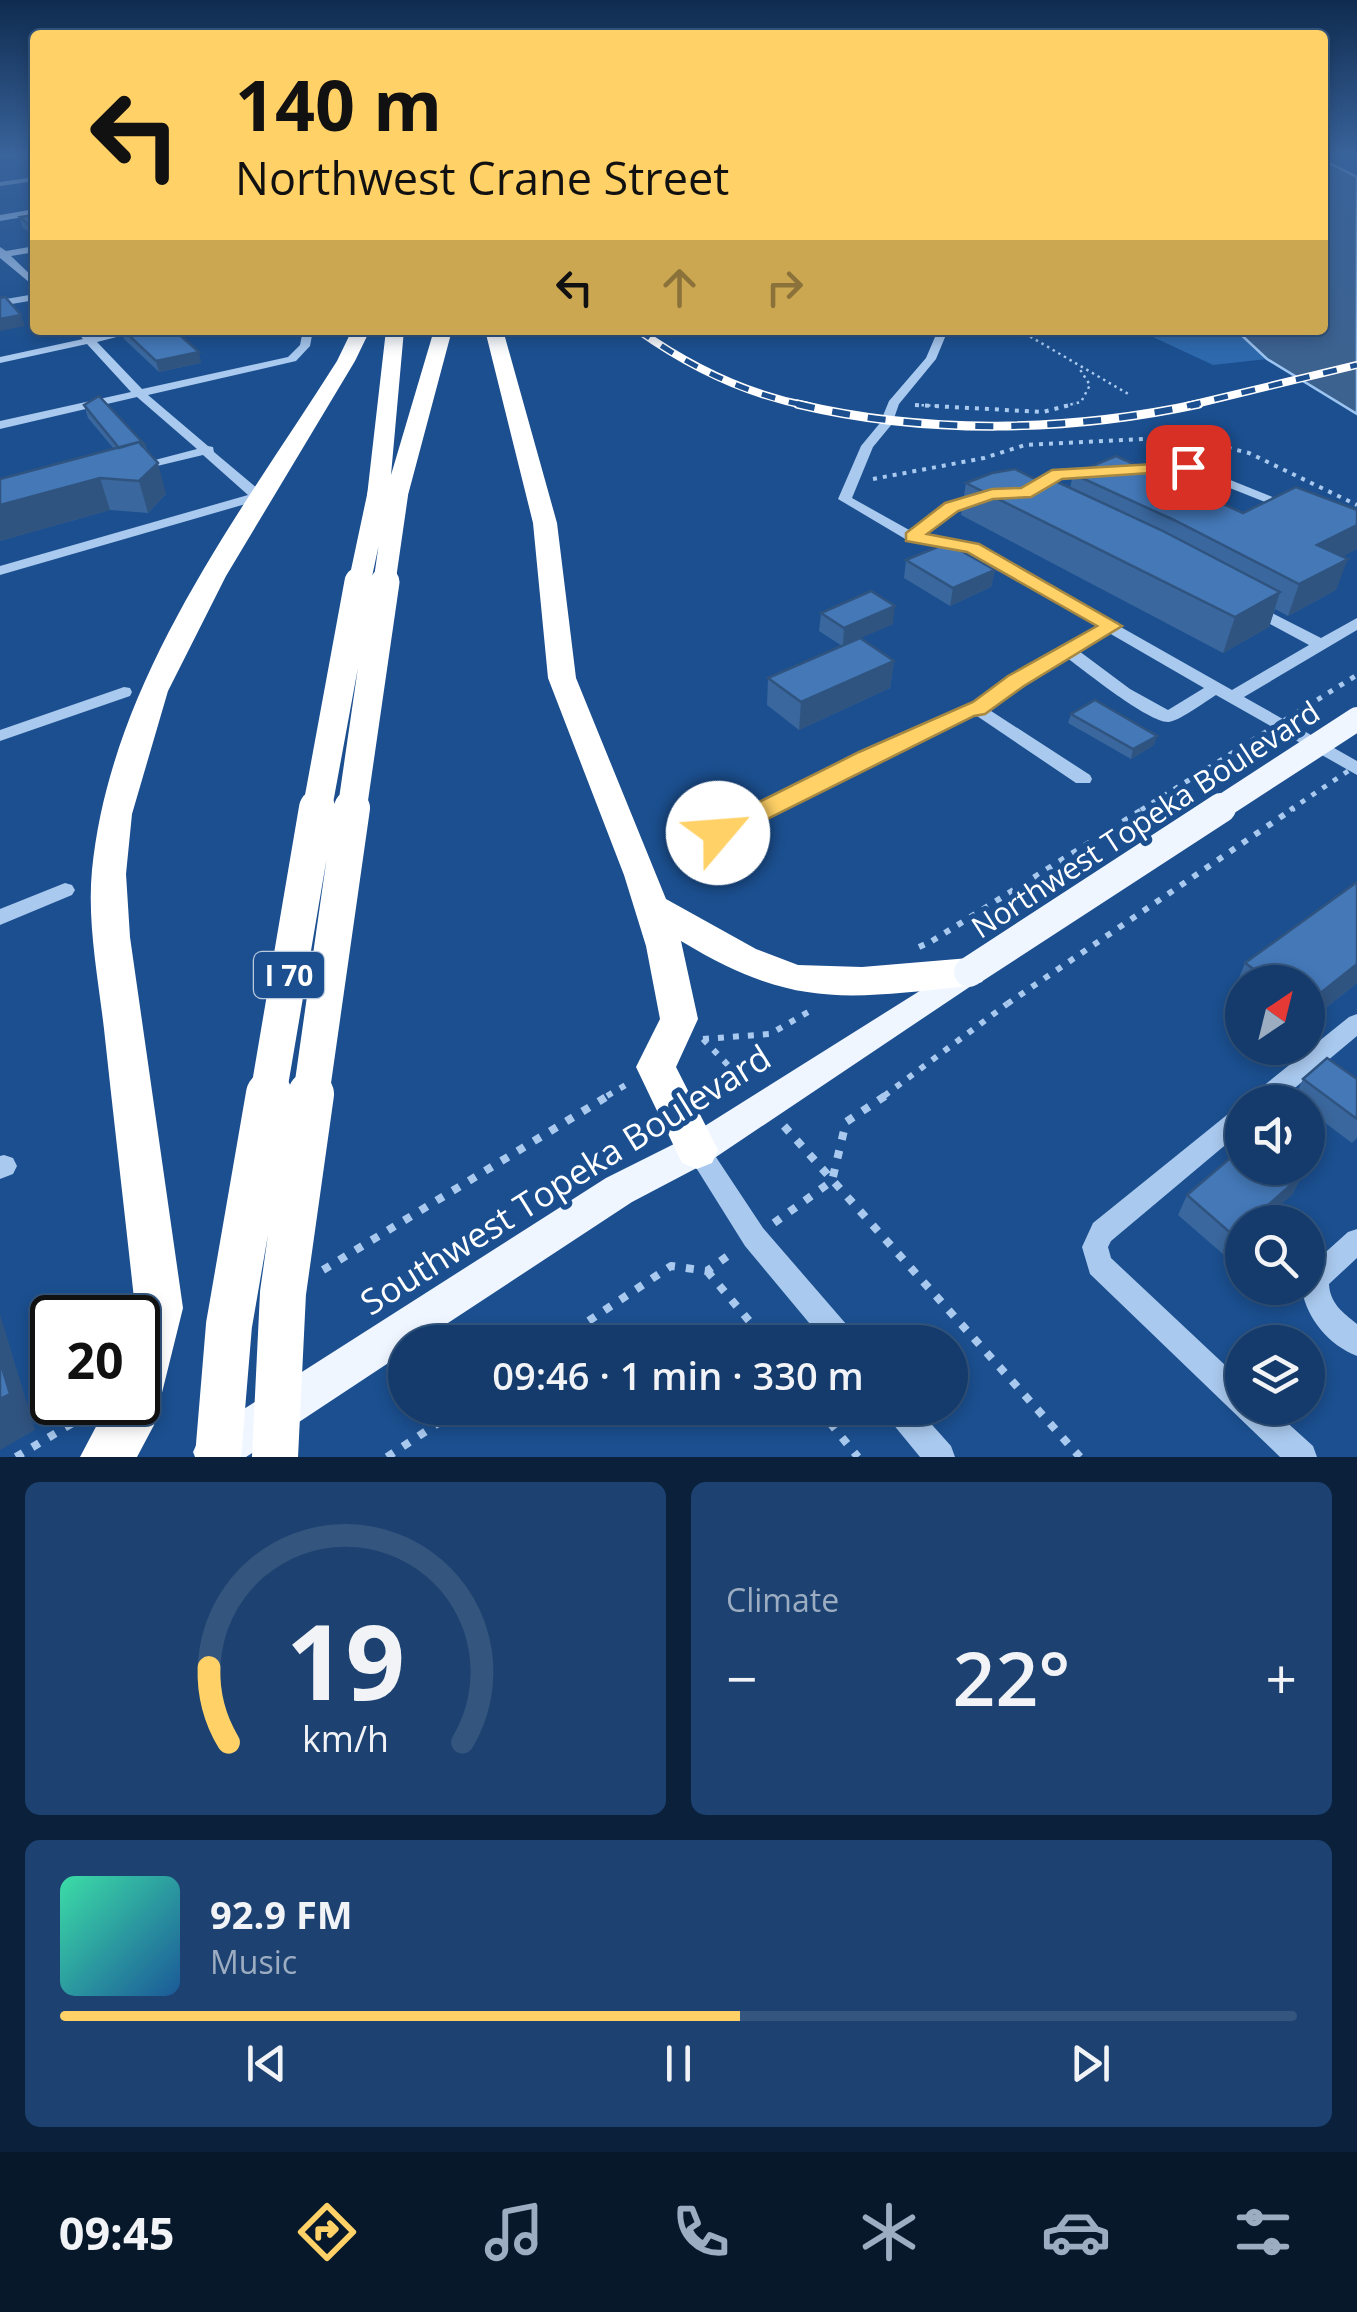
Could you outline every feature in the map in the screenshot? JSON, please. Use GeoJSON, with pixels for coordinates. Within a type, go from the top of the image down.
{"type":"FeatureCollection","features":[{"type":"Feature","properties":{"kind":"highway"},"geometry":{"type":"LineString","coordinates":[[157,1295],[112,937],[110,874],[116,814],[162,674],[213,576],[359,335]]}},
{"type":"Feature","properties":{"kind":"highway","name":"I 70"},"geometry":{"type":"LineString","coordinates":[[274,1457],[283,1294],[387,495],[394,335]]}},
{"type":"Feature","properties":{"kind":"highway","name":"I 70"},"geometry":{"type":"LineString","coordinates":[[218,1457],[229,1325],[344,652],[387,495],[441,335]]}},
{"type":"Feature","properties":{"kind":"highway"},"geometry":{"type":"LineString","coordinates":[[495,335],[545,522],[562,678],[652,908],[679,1019],[656,1067],[696,1150]]}},
{"type":"Feature","properties":{"kind":"highway"},"geometry":{"type":"LineString","coordinates":[[652,908],[724,949],[795,978],[858,982],[970,972]]}},
{"type":"Feature","properties":{"kind":"main road","name":"Northwest Topeka Boulevard"},"geometry":{"type":"LineString","coordinates":[[970,972],[1357,719]]}},
{"type":"Feature","properties":{"kind":"main road","name":"Southwest Topeka Boulevard"},"geometry":{"type":"LineString","coordinates":[[206,1457],[619,1190],[696,1150],[970,972]]}},
{"type":"Feature","properties":{"kind":"street"},"geometry":{"type":"LineString","coordinates":[[1,254],[30,250]]}},
{"type":"Feature","properties":{"kind":"street"},"geometry":{"type":"LineString","coordinates":[[1,254],[30,280]]}},
{"type":"Feature","properties":{"kind":"street"},"geometry":{"type":"LineString","coordinates":[[0,303],[30,297]]}},
{"type":"Feature","properties":{"kind":"street"},"geometry":{"type":"LineString","coordinates":[[0,571],[258,496],[138,392],[85,335]]}},
{"type":"Feature","properties":{"kind":"street"},"geometry":{"type":"LineString","coordinates":[[0,360],[117,335]]}},
{"type":"Feature","properties":{"kind":"street"},"geometry":{"type":"LineString","coordinates":[[0,425],[292,359],[306,346],[307,335]]}},
{"type":"Feature","properties":{"kind":"street"},"geometry":{"type":"LineString","coordinates":[[940,335],[931,360],[893,404],[886,424],[862,455],[845,499],[912,537],[972,548],[1357,767]]}},
{"type":"Feature","properties":{"kind":"street"},"geometry":{"type":"LineString","coordinates":[[114,475],[209,450]]}},
{"type":"Feature","properties":{"kind":"street"},"geometry":{"type":"LineString","coordinates":[[1025,493],[1058,474],[1188,467],[1305,514]]}},
{"type":"Feature","properties":{"kind":"street"},"geometry":{"type":"LineString","coordinates":[[912,537],[951,507],[992,494],[1025,493],[1042,501]]}},
{"type":"Feature","properties":{"kind":"street"},"geometry":{"type":"LineString","coordinates":[[1242,510],[1256,493]]}},
{"type":"Feature","properties":{"kind":"street"},"geometry":{"type":"LineString","coordinates":[[1239,601],[1321,645]]}},
{"type":"Feature","properties":{"kind":"street"},"geometry":{"type":"LineString","coordinates":[[1068,651],[1124,694],[1168,717],[1321,645],[1357,623]]}},
{"type":"Feature","properties":{"kind":"street"},"geometry":{"type":"LineString","coordinates":[[977,710],[1112,626]]}},
{"type":"Feature","properties":{"kind":"street"},"geometry":{"type":"LineString","coordinates":[[0,736],[124,692]]}},
{"type":"Feature","properties":{"kind":"street"},"geometry":{"type":"LineString","coordinates":[[718,833],[971,709],[1084,779]]}},
{"type":"Feature","properties":{"kind":"street"},"geometry":{"type":"LineString","coordinates":[[0,917],[66,890]]}},
{"type":"Feature","properties":{"kind":"street"},"geometry":{"type":"LineString","coordinates":[[1281,1085],[1357,1023]]}},
{"type":"Feature","properties":{"kind":"street"},"geometry":{"type":"LineString","coordinates":[[1225,1132],[1102,1232],[1094,1247],[1100,1265],[1225,1384]]}},
{"type":"Feature","properties":{"kind":"street"},"geometry":{"type":"LineString","coordinates":[[696,1150],[754,1237],[829,1325]]}},
{"type":"Feature","properties":{"kind":"street"},"geometry":{"type":"LineString","coordinates":[[1357,1242],[1316,1278],[1314,1297],[1325,1314],[1357,1342]]}},
{"type":"Feature","properties":{"kind":"street"},"geometry":{"type":"LineString","coordinates":[[913,1425],[940,1457]]}},
{"type":"Feature","properties":{"kind":"street"},"geometry":{"type":"LineString","coordinates":[[1268,1425],[1302,1457]]}},
{"type":"Feature","properties":{"kind":"path"},"geometry":{"type":"LineString","coordinates":[[1027,335],[1130,395]]}},
{"type":"Feature","properties":{"kind":"path"},"geometry":{"type":"LineString","coordinates":[[893,404],[1043,412],[1081,402],[1090,384],[1079,368]]}},
{"type":"Feature","properties":{"kind":"path"},"geometry":{"type":"LineString","coordinates":[[307,1280],[703,1039],[770,1034],[932,941],[1357,676]]}},
{"type":"Feature","properties":{"kind":"path"},"geometry":{"type":"LineString","coordinates":[[707,1271],[832,1181],[846,1122],[929,1066],[1008,1004],[1357,767]]}},
{"type":"Feature","properties":{"kind":"path"},"geometry":{"type":"LineString","coordinates":[[703,1039],[1080,1457]]}},
{"type":"Feature","properties":{"kind":"path"},"geometry":{"type":"LineString","coordinates":[[582,1325],[671,1266],[707,1271],[753,1325]]}},
{"type":"Feature","properties":{"kind":"path"},"geometry":{"type":"LineString","coordinates":[[16,1457],[108,1425]]}},
{"type":"Feature","properties":{"kind":"path"},"geometry":{"type":"LineString","coordinates":[[388,1457],[436,1425]]}},
{"type":"Feature","properties":{"kind":"path"},"geometry":{"type":"LineString","coordinates":[[832,1425],[858,1457]]}},
{"type":"Feature","properties":{"kind":"shaded area"},"geometry":{"type":"Polygon","coordinates":[[[1328,221],[1357,221],[1357,414],[1267,359],[1241,335],[1328,335],[1328,221]]]}},
{"type":"Feature","properties":{"kind":"shaded area"},"geometry":{"type":"Polygon","coordinates":[[[1149,335],[1241,335],[1267,359],[1213,365],[1149,335]]]}},
{"type":"Feature","properties":{"kind":"building"},"geometry":{"type":"Polygon","coordinates":[[[5,297],[21,315],[0,319],[0,298],[5,297]]]}},
{"type":"Feature","properties":{"kind":"building"},"geometry":{"type":"Polygon","coordinates":[[[128,335],[180,335],[199,352],[156,361],[128,335]]]}},
{"type":"Feature","properties":{"kind":"building"},"geometry":{"type":"Polygon","coordinates":[[[99,396],[145,445],[139,442],[119,448],[84,405],[99,396]]]}},
{"type":"Feature","properties":{"kind":"building"},"geometry":{"type":"Polygon","coordinates":[[[139,442],[158,463],[139,481],[100,478],[0,505],[0,479],[139,442]]]}},
{"type":"Feature","properties":{"kind":"building"},"geometry":{"type":"Polygon","coordinates":[[[1116,456],[1243,513],[1296,487],[1357,510],[1357,525],[1317,545],[1348,559],[1299,584],[1073,474],[1116,456]]]}},
{"type":"Feature","properties":{"kind":"building"},"geometry":{"type":"Polygon","coordinates":[[[1015,469],[1045,484],[1053,480],[1161,530],[1280,592],[1235,617],[966,483],[1015,469]]]}},
{"type":"Feature","properties":{"kind":"building"},"geometry":{"type":"Polygon","coordinates":[[[947,543],[995,570],[953,588],[906,560],[947,543]]]}},
{"type":"Feature","properties":{"kind":"building"},"geometry":{"type":"Polygon","coordinates":[[[871,591],[895,606],[844,628],[821,613],[871,591]]]}},
{"type":"Feature","properties":{"kind":"building"},"geometry":{"type":"Polygon","coordinates":[[[860,638],[894,661],[801,702],[768,678],[860,638]]]}},
{"type":"Feature","properties":{"kind":"building"},"geometry":{"type":"Polygon","coordinates":[[[1095,700],[1157,736],[1133,749],[1071,714],[1095,700]]]}},
{"type":"Feature","properties":{"kind":"building"},"geometry":{"type":"Polygon","coordinates":[[[1357,882],[1357,964],[1325,989],[1325,965],[1245,963],[1357,882]]]}},
{"type":"Feature","properties":{"kind":"building"},"geometry":{"type":"Polygon","coordinates":[[[1325,1060],[1357,1079],[1357,1119],[1325,1095],[1325,1085],[1311,1085],[1303,1079],[1319,1065],[1325,1065],[1325,1060]]]}},
{"type":"Feature","properties":{"kind":"building"},"geometry":{"type":"Polygon","coordinates":[[[1225,1163],[1225,1185],[1291,1185],[1268,1205],[1225,1205],[1225,1228],[1187,1195],[1225,1163]]]}},
{"type":"Feature","properties":{"kind":"building"},"geometry":{"type":"Polygon","coordinates":[[[0,1361],[10,1394],[0,1399],[0,1361]]]}},
{"type":"Feature","properties":{"kind":"railway"},"geometry":{"type":"LineString","coordinates":[[646,335],[719,377],[808,406]]}},
{"type":"Feature","properties":{"kind":"railway"},"geometry":{"type":"LineString","coordinates":[[1187,406],[1357,365]]}},
{"type":"Feature","properties":{"kind":"railway"},"geometry":{"type":"LineString","coordinates":[[797,404],[896,421],[998,426],[1099,420],[1199,404]]}},
{"type":"Feature","properties":{"kind":"route"},"geometry":{"type":"LineString","coordinates":[[718,833],[868,757],[971,709],[977,710],[1016,681],[1112,626],[972,548],[912,537],[951,507],[992,494],[1025,493],[1058,474],[1188,467]]}}]}
